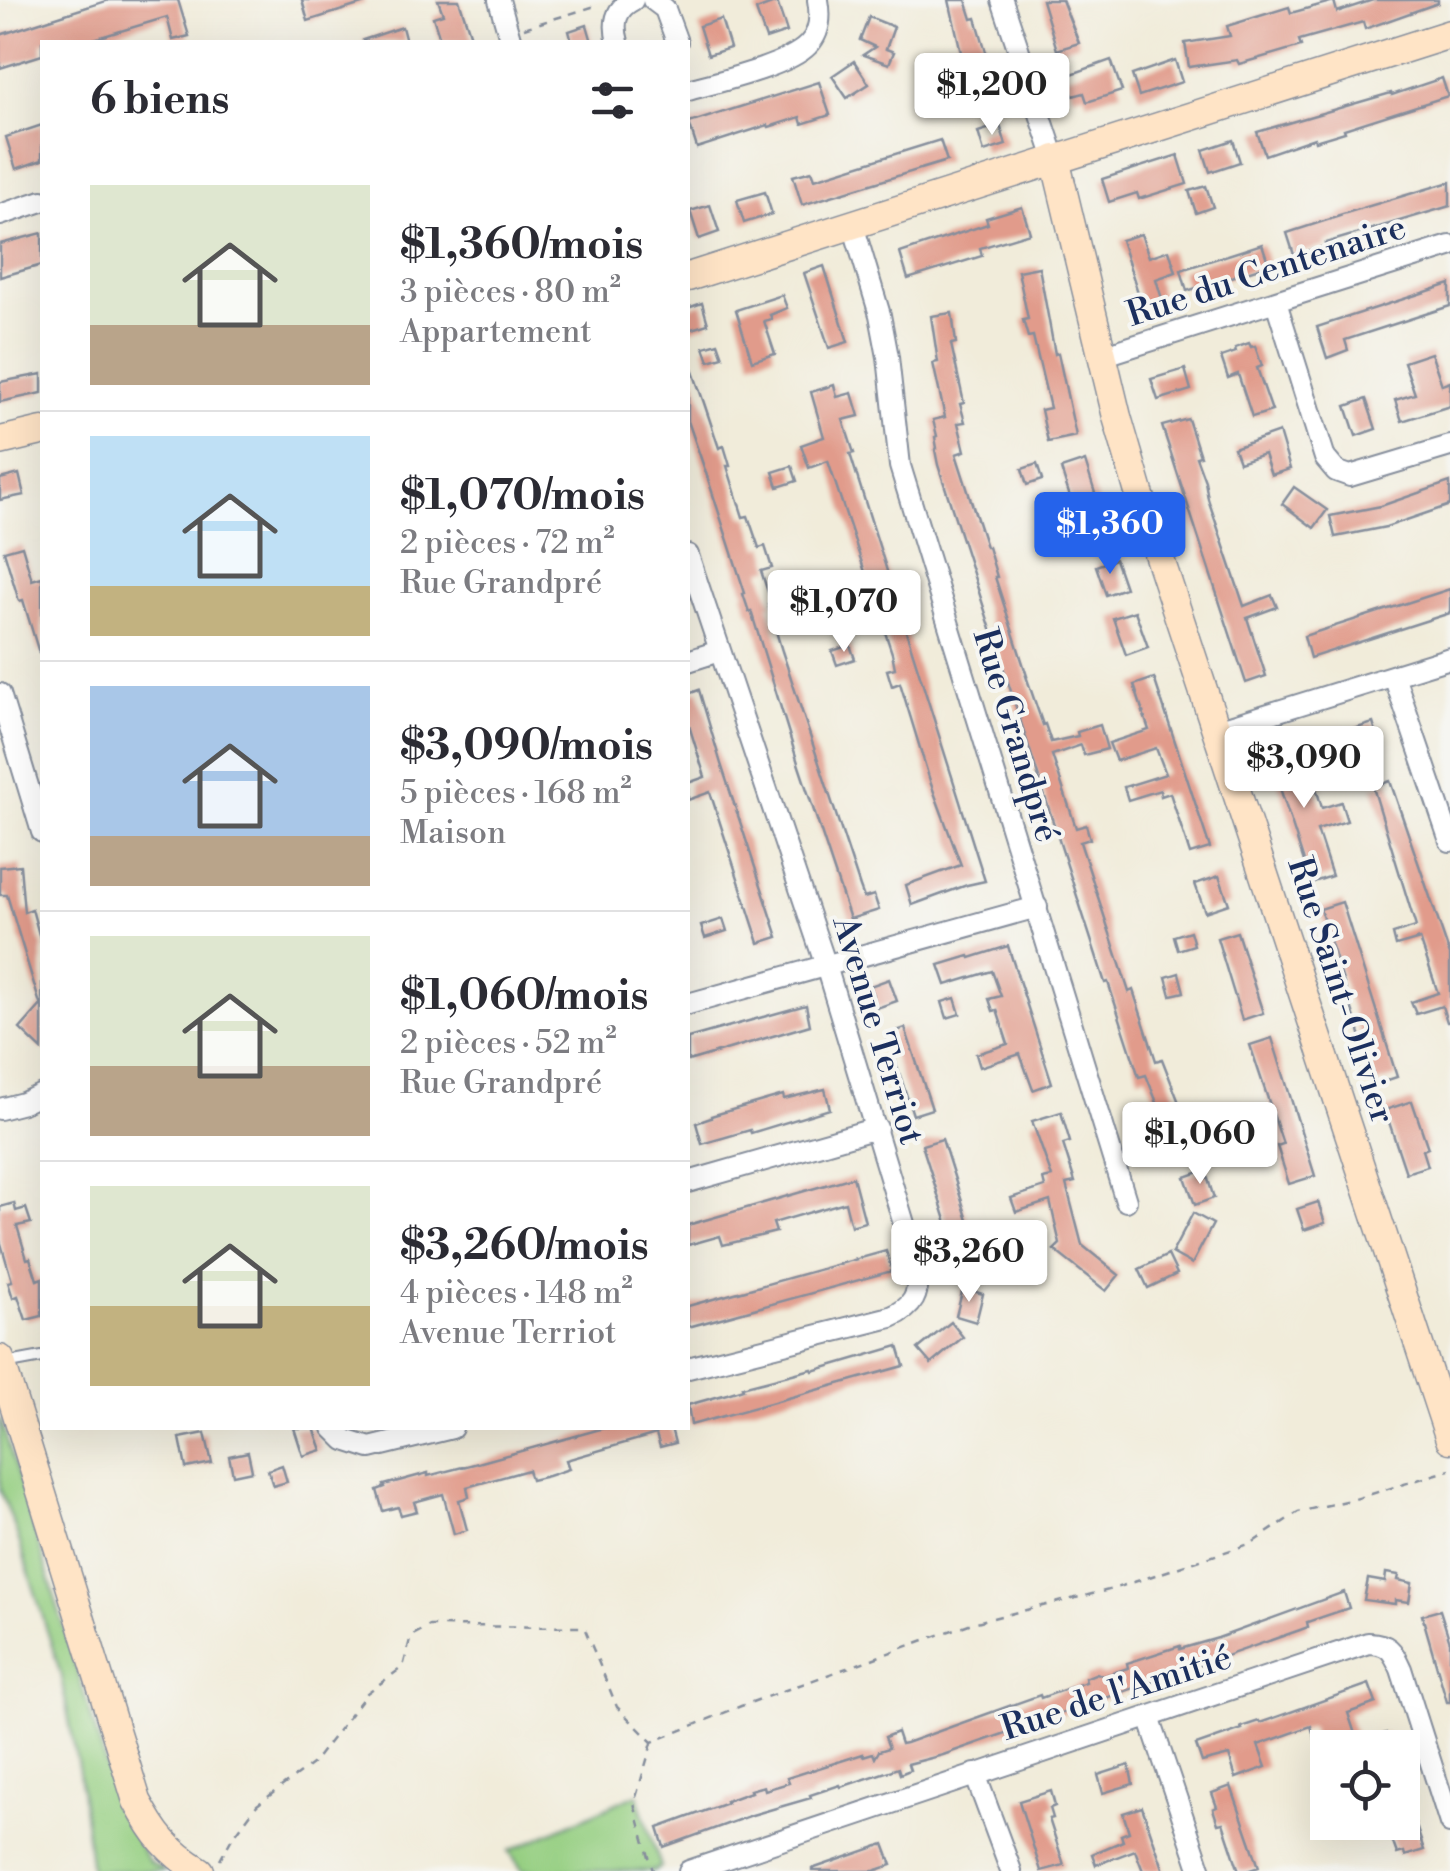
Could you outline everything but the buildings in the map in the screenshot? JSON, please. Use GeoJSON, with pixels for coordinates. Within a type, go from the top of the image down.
{"type":"FeatureCollection","features":[{"type":"Feature","properties":{"kind":"street"},"geometry":{"type":"LineString","coordinates":[[498,0],[510,38]]}},
{"type":"Feature","properties":{"kind":"street"},"geometry":{"type":"LineString","coordinates":[[617,40],[617,16],[633,0]]}},
{"type":"Feature","properties":{"kind":"street"},"geometry":{"type":"LineString","coordinates":[[653,0],[665,8],[677,40]]}},
{"type":"Feature","properties":{"kind":"street"},"geometry":{"type":"LineString","coordinates":[[690,89],[796,55],[807,47],[816,32],[818,0]]}},
{"type":"Feature","properties":{"kind":"street"},"geometry":{"type":"LineString","coordinates":[[1002,0],[1056,159]]}},
{"type":"Feature","properties":{"kind":"street"},"geometry":{"type":"LineString","coordinates":[[690,276],[1450,34]]}},
{"type":"Feature","properties":{"kind":"street","name":"Rue Saint-Olivier"},"geometry":{"type":"LineString","coordinates":[[1056,159],[1116,417],[1147,520],[1450,1439]]}},
{"type":"Feature","properties":{"kind":"street"},"geometry":{"type":"LineString","coordinates":[[0,215],[40,202]]}},
{"type":"Feature","properties":{"kind":"street","name":"Rue Grandpré"},"geometry":{"type":"LineString","coordinates":[[853,226],[880,315],[900,466],[1126,1201]]}},
{"type":"Feature","properties":{"kind":"street","name":"Rue du Centenaire"},"geometry":{"type":"LineString","coordinates":[[1102,356],[1450,246]]}},
{"type":"Feature","properties":{"kind":"street"},"geometry":{"type":"LineString","coordinates":[[1276,302],[1325,458],[1336,472],[1350,476],[1450,446]]}},
{"type":"Feature","properties":{"kind":"street"},"geometry":{"type":"LineString","coordinates":[[0,440],[40,431]]}},
{"type":"Feature","properties":{"kind":"street","name":"Avenue Terriot"},"geometry":{"type":"LineString","coordinates":[[690,560],[826,966],[877,1128],[918,1270],[919,1286],[906,1311],[892,1317],[690,1368]]}},
{"type":"Feature","properties":{"kind":"street"},"geometry":{"type":"LineString","coordinates":[[690,659],[719,651]]}},
{"type":"Feature","properties":{"kind":"street"},"geometry":{"type":"LineString","coordinates":[[1217,730],[1450,658]]}},
{"type":"Feature","properties":{"kind":"street"},"geometry":{"type":"LineString","coordinates":[[1394,676],[1450,840]]}},
{"type":"Feature","properties":{"kind":"street"},"geometry":{"type":"LineString","coordinates":[[0,694],[40,825]]}},
{"type":"Feature","properties":{"kind":"street"},"geometry":{"type":"LineString","coordinates":[[690,1003],[1036,908]]}},
{"type":"Feature","properties":{"kind":"street"},"geometry":{"type":"LineString","coordinates":[[0,1110],[40,1095]]}},
{"type":"Feature","properties":{"kind":"street"},"geometry":{"type":"LineString","coordinates":[[690,1181],[877,1128]]}},
{"type":"Feature","properties":{"kind":"street"},"geometry":{"type":"LineString","coordinates":[[1,1362],[137,1801],[153,1831],[168,1848],[200,1871]]}},
{"type":"Feature","properties":{"kind":"street"},"geometry":{"type":"LineString","coordinates":[[335,1430],[356,1446],[370,1448],[444,1430]]}},
{"type":"Feature","properties":{"kind":"street","name":"Rue de l'Amitié"},"geometry":{"type":"LineString","coordinates":[[688,1871],[1368,1643],[1382,1644],[1393,1652],[1401,1669],[1450,1823]]}},
{"type":"Feature","properties":{"kind":"street"},"geometry":{"type":"LineString","coordinates":[[1148,1717],[1201,1871]]}},
{"type":"Feature","properties":{"kind":"street"},"geometry":{"type":"LineString","coordinates":[[975,1774],[1010,1871]]}},
{"type":"Feature","properties":{"kind":"lane"},"geometry":{"type":"LineString","coordinates":[[1,1362],[40,1357]]}},
{"type":"Feature","properties":{"kind":"path"},"geometry":{"type":"LineString","coordinates":[[510,38],[592,7],[617,16]]}},
{"type":"Feature","properties":{"kind":"path"},"geometry":{"type":"LineString","coordinates":[[652,1742],[972,1623],[1113,1589],[1252,1543],[1298,1512],[1450,1470]]}},
{"type":"Feature","properties":{"kind":"path"},"geometry":{"type":"LineString","coordinates":[[214,1871],[256,1805],[312,1764],[367,1693],[403,1667],[411,1636],[429,1626],[584,1627],[617,1706],[652,1742]]}},
{"type":"Feature","properties":{"kind":"path"},"geometry":{"type":"LineString","coordinates":[[652,1742],[634,1804],[653,1871]]}},
{"type":"Feature","properties":{"kind":"green space"},"geometry":{"type":"Polygon","coordinates":[[[0,1417],[121,1815],[149,1862],[166,1871],[91,1871],[79,1772],[60,1672],[0,1489],[0,1417]]]}},
{"type":"Feature","properties":{"kind":"green space"},"geometry":{"type":"Polygon","coordinates":[[[637,1794],[661,1867],[654,1871],[523,1871],[509,1851],[637,1794]]]}}]}
